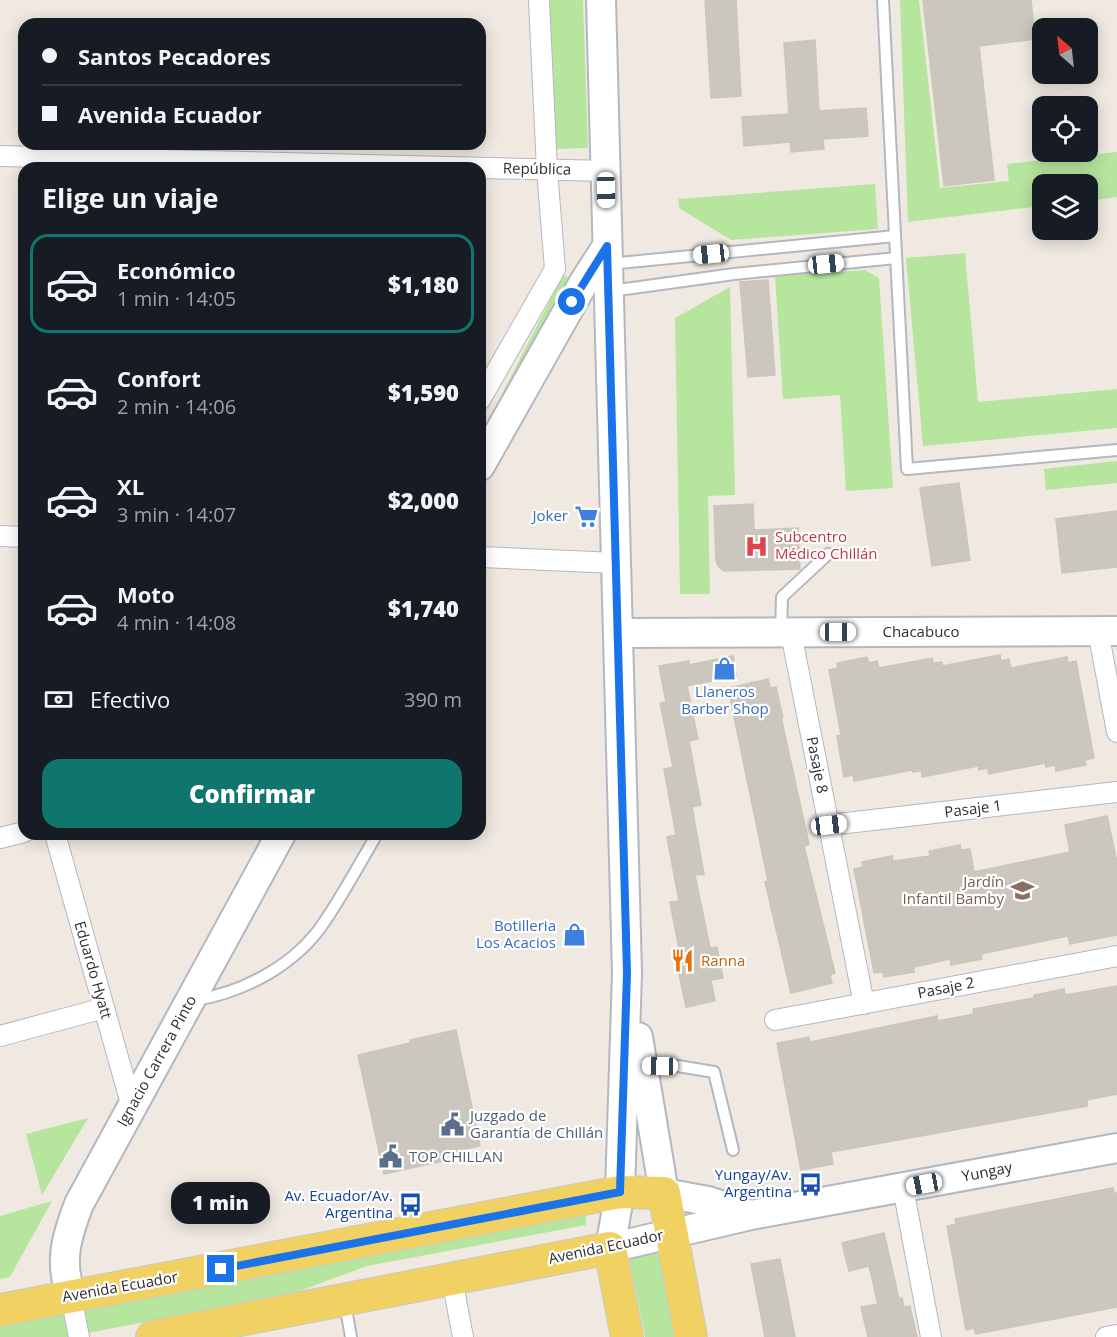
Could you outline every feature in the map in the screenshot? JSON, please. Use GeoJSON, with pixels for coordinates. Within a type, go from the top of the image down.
{"type":"FeatureCollection","features":[{"type":"Feature","properties":{"kind":"main road","name":"Avenida Ecuador"},"geometry":{"type":"LineString","coordinates":[[0,1310],[620,1192],[664,1193]]}},
{"type":"Feature","properties":{"kind":"main road"},"geometry":{"type":"LineString","coordinates":[[664,1193],[691,1337]]}},
{"type":"Feature","properties":{"kind":"main road","name":"Avenida Ecuador"},"geometry":{"type":"LineString","coordinates":[[152,1337],[234,1325],[344,1300],[610,1248]]}},
{"type":"Feature","properties":{"kind":"main road"},"geometry":{"type":"LineString","coordinates":[[610,1248],[627,1337]]}},
{"type":"Feature","properties":{"kind":"street"},"geometry":{"type":"LineString","coordinates":[[486,390],[555,269],[547,170],[539,0]]}},
{"type":"Feature","properties":{"kind":"street"},"geometry":{"type":"LineString","coordinates":[[601,0],[627,973],[620,1192],[610,1248]]}},
{"type":"Feature","properties":{"kind":"street","name":"República"},"geometry":{"type":"LineString","coordinates":[[0,156],[234,162]]}},
{"type":"Feature","properties":{"kind":"street","name":"República"},"geometry":{"type":"LineString","coordinates":[[486,168],[606,171]]}},
{"type":"Feature","properties":{"kind":"street"},"geometry":{"type":"LineString","coordinates":[[486,455],[584,282],[607,268]]}},
{"type":"Feature","properties":{"kind":"street"},"geometry":{"type":"LineString","coordinates":[[0,536],[18,537]]}},
{"type":"Feature","properties":{"kind":"street"},"geometry":{"type":"LineString","coordinates":[[486,557],[616,563]]}},
{"type":"Feature","properties":{"kind":"street"},"geometry":{"type":"LineString","coordinates":[[1108,631],[1117,732]]}},
{"type":"Feature","properties":{"kind":"street","name":"Chacabuco"},"geometry":{"type":"LineString","coordinates":[[618,633],[1108,631]]}},
{"type":"Feature","properties":{"kind":"street","name":"Pasaje 8"},"geometry":{"type":"LineString","coordinates":[[786,633],[829,825],[864,1004]]}},
{"type":"Feature","properties":{"kind":"street","name":"Pasaje 1"},"geometry":{"type":"LineString","coordinates":[[829,825],[1117,792]]}},
{"type":"Feature","properties":{"kind":"street"},"geometry":{"type":"LineString","coordinates":[[0,838],[18,834]]}},
{"type":"Feature","properties":{"kind":"street","name":"Eduardo Hyatt"},"geometry":{"type":"LineString","coordinates":[[57,840],[132,1107]]}},
{"type":"Feature","properties":{"kind":"street","name":"Ignacio Carrera Pinto"},"geometry":{"type":"LineString","coordinates":[[71,1296],[64,1276],[67,1241],[79,1204],[278,840]]}},
{"type":"Feature","properties":{"kind":"street","name":"Pasaje 2"},"geometry":{"type":"LineString","coordinates":[[776,1020],[1117,956]]}},
{"type":"Feature","properties":{"kind":"street"},"geometry":{"type":"LineString","coordinates":[[627,973],[664,1193]]}},
{"type":"Feature","properties":{"kind":"street"},"geometry":{"type":"LineString","coordinates":[[0,1036],[104,1008]]}},
{"type":"Feature","properties":{"kind":"street","name":"Yungay"},"geometry":{"type":"LineString","coordinates":[[671,1233],[751,1215],[1117,1148]]}},
{"type":"Feature","properties":{"kind":"street"},"geometry":{"type":"LineString","coordinates":[[903,1188],[931,1337]]}},
{"type":"Feature","properties":{"kind":"street","name":"Yungay"},"geometry":{"type":"LineString","coordinates":[[664,1193],[708,1201],[751,1215]]}},
{"type":"Feature","properties":{"kind":"street","name":"Avenida Ecuador"},"geometry":{"type":"LineString","coordinates":[[610,1248],[671,1233]]}},
{"type":"Feature","properties":{"kind":"street"},"geometry":{"type":"LineString","coordinates":[[452,1279],[463,1337]]}},
{"type":"Feature","properties":{"kind":"street"},"geometry":{"type":"LineString","coordinates":[[71,1296],[79,1337]]}},
{"type":"Feature","properties":{"kind":"street"},"geometry":{"type":"LineString","coordinates":[[1106,1337],[1117,1335]]}},
{"type":"Feature","properties":{"kind":"lane"},"geometry":{"type":"LineString","coordinates":[[883,0],[907,469],[1117,450]]}},
{"type":"Feature","properties":{"kind":"lane"},"geometry":{"type":"LineString","coordinates":[[607,268],[895,236]]}},
{"type":"Feature","properties":{"kind":"lane"},"geometry":{"type":"LineString","coordinates":[[607,268],[734,274],[896,258]]}},
{"type":"Feature","properties":{"kind":"lane"},"geometry":{"type":"LineString","coordinates":[[786,633],[782,597],[828,554]]}},
{"type":"Feature","properties":{"kind":"lane"},"geometry":{"type":"LineString","coordinates":[[190,1001],[219,996],[241,988],[275,968],[301,948],[324,923],[373,840]]}},
{"type":"Feature","properties":{"kind":"lane"},"geometry":{"type":"LineString","coordinates":[[643,1065],[678,1066],[714,1072],[733,1150]]}},
{"type":"Feature","properties":{"kind":"lane"},"geometry":{"type":"LineString","coordinates":[[344,1300],[351,1337]]}},
{"type":"Feature","properties":{"kind":"green space"},"geometry":{"type":"Polygon","coordinates":[[[548,0],[583,0],[588,148],[553,149],[548,0]]]}},
{"type":"Feature","properties":{"kind":"green space"},"geometry":{"type":"Polygon","coordinates":[[[900,0],[919,0],[940,188],[1009,181],[1007,164],[1032,161],[1098,162],[1098,154],[1117,152],[1117,197],[1098,200],[1098,174],[1032,174],[1032,207],[908,222],[900,0]]]}},
{"type":"Feature","properties":{"kind":"green space"},"geometry":{"type":"Polygon","coordinates":[[[875,184],[878,229],[731,240],[679,208],[678,199],[875,184]]]}},
{"type":"Feature","properties":{"kind":"green space"},"geometry":{"type":"Polygon","coordinates":[[[965,253],[978,402],[1117,389],[1117,428],[923,446],[906,258],[965,253]]]}},
{"type":"Feature","properties":{"kind":"green space"},"geometry":{"type":"Polygon","coordinates":[[[865,270],[879,278],[893,488],[846,491],[840,395],[783,399],[775,276],[865,270]]]}},
{"type":"Feature","properties":{"kind":"green space"},"geometry":{"type":"Polygon","coordinates":[[[563,275],[573,280],[486,427],[563,275]]]}},
{"type":"Feature","properties":{"kind":"green space"},"geometry":{"type":"Polygon","coordinates":[[[730,287],[735,495],[708,496],[710,594],[680,594],[675,318],[730,287]]]}},
{"type":"Feature","properties":{"kind":"green space"},"geometry":{"type":"Polygon","coordinates":[[[1117,461],[1117,483],[1046,490],[1044,469],[1117,461]]]}},
{"type":"Feature","properties":{"kind":"green space"},"geometry":{"type":"Polygon","coordinates":[[[88,1118],[42,1195],[26,1134],[88,1118]]]}},
{"type":"Feature","properties":{"kind":"green space"},"geometry":{"type":"Polygon","coordinates":[[[52,1201],[10,1277],[0,1279],[0,1216],[52,1201]]]}},
{"type":"Feature","properties":{"kind":"green space"},"geometry":{"type":"Polygon","coordinates":[[[586,1208],[586,1225],[367,1266],[291,1294],[67,1337],[0,1337],[0,1322],[586,1208]]]}},
{"type":"Feature","properties":{"kind":"green space"},"geometry":{"type":"Polygon","coordinates":[[[663,1250],[680,1337],[645,1337],[629,1257],[663,1250]]]}},
{"type":"Feature","properties":{"kind":"building"},"geometry":{"type":"Polygon","coordinates":[[[705,0],[736,0],[741,96],[711,98],[705,0]]]}},
{"type":"Feature","properties":{"kind":"building"},"geometry":{"type":"Polygon","coordinates":[[[923,0],[1031,0],[1032,39],[979,46],[994,180],[944,186],[923,0]]]}},
{"type":"Feature","properties":{"kind":"building"},"geometry":{"type":"Polygon","coordinates":[[[815,40],[819,111],[866,108],[868,136],[823,139],[824,149],[791,152],[790,142],[744,146],[742,117],[789,114],[784,43],[815,40]]]}},
{"type":"Feature","properties":{"kind":"building"},"geometry":{"type":"Polygon","coordinates":[[[768,280],[775,375],[748,377],[740,282],[768,280]]]}},
{"type":"Feature","properties":{"kind":"building"},"geometry":{"type":"Polygon","coordinates":[[[959,483],[970,560],[932,566],[920,488],[959,483]]]}},
{"type":"Feature","properties":{"kind":"building","name":"Subcentro Médico Chillán"},"geometry":{"type":"Polygon","coordinates":[[[753,504],[754,530],[798,528],[800,569],[724,571],[719,567],[716,561],[714,506],[753,504]]]}},
{"type":"Feature","properties":{"kind":"building"},"geometry":{"type":"Polygon","coordinates":[[[1117,511],[1117,567],[1062,573],[1056,519],[1117,511]]]}},
{"type":"Feature","properties":{"kind":"building"},"geometry":{"type":"Polygon","coordinates":[[[1000,655],[1001,661],[1009,659],[1011,668],[1067,657],[1068,663],[1076,661],[1094,758],[1085,760],[1086,765],[1056,771],[1055,765],[1046,767],[1045,763],[989,774],[987,768],[979,770],[978,766],[922,777],[922,771],[913,772],[912,770],[854,781],[853,775],[844,777],[837,736],[841,735],[829,670],[838,668],[837,663],[867,657],[869,663],[877,661],[879,668],[932,658],[933,663],[942,662],[942,666],[1000,655]]]}},
{"type":"Feature","properties":{"kind":"building"},"geometry":{"type":"Polygon","coordinates":[[[733,656],[737,676],[687,686],[698,739],[689,741],[701,805],[692,807],[704,874],[695,875],[710,948],[717,947],[723,978],[711,980],[715,1001],[686,1007],[675,955],[680,954],[670,902],[679,901],[667,837],[676,835],[664,769],[673,767],[660,703],[666,702],[659,666],[689,661],[689,665],[733,656]]]}},
{"type":"Feature","properties":{"kind":"building"},"geometry":{"type":"Polygon","coordinates":[[[768,679],[770,688],[776,687],[783,717],[781,717],[809,844],[804,846],[835,973],[830,975],[832,983],[791,993],[765,882],[768,881],[728,688],[768,679]]]}},
{"type":"Feature","properties":{"kind":"building"},"geometry":{"type":"Polygon","coordinates":[[[1107,816],[1117,862],[1117,935],[1070,944],[1068,936],[981,954],[982,959],[951,965],[950,959],[914,967],[914,972],[884,977],[883,972],[874,973],[854,869],[863,867],[862,862],[892,856],[893,861],[930,856],[929,851],[960,845],[961,850],[970,849],[974,872],[1070,852],[1065,825],[1107,816]]]}},
{"type":"Feature","properties":{"kind":"building"},"geometry":{"type":"Polygon","coordinates":[[[1117,986],[1117,1094],[1087,1100],[1087,1106],[831,1152],[833,1164],[801,1170],[777,1043],[809,1037],[810,1042],[937,1016],[938,1021],[974,1014],[973,1009],[1034,998],[1034,995],[1064,989],[1065,995],[1117,986]]]}},
{"type":"Feature","properties":{"kind":"building"},"geometry":{"type":"Polygon","coordinates":[[[456,1030],[480,1146],[441,1154],[443,1161],[384,1174],[358,1055],[456,1030]]]}},
{"type":"Feature","properties":{"kind":"building"},"geometry":{"type":"Polygon","coordinates":[[[1113,1188],[1114,1193],[1117,1193],[1117,1307],[976,1334],[974,1328],[966,1330],[947,1226],[956,1224],[955,1219],[1113,1188]]]}},
{"type":"Feature","properties":{"kind":"building"},"geometry":{"type":"Polygon","coordinates":[[[884,1233],[899,1299],[902,1298],[904,1307],[910,1306],[917,1337],[868,1337],[861,1307],[878,1304],[869,1266],[849,1271],[842,1243],[884,1233]]]}},
{"type":"Feature","properties":{"kind":"building"},"geometry":{"type":"Polygon","coordinates":[[[780,1259],[795,1337],[765,1337],[751,1264],[780,1259]]]}},
{"type":"Feature","properties":{"kind":"place","name":"Joker"},"geometry":{"type":"Point","coordinates":[586,516]}},
{"type":"Feature","properties":{"kind":"place","name":"Subcentro Médico Chillán"},"geometry":{"type":"Point","coordinates":[757,546]}},
{"type":"Feature","properties":{"kind":"place","name":"Llaneros Barber Shop"},"geometry":{"type":"Point","coordinates":[725,668]}},
{"type":"Feature","properties":{"kind":"place","name":"Jardín Infantil Bamby"},"geometry":{"type":"Point","coordinates":[1022,891]}},
{"type":"Feature","properties":{"kind":"place","name":"Botilleria Los Acacios"},"geometry":{"type":"Point","coordinates":[574,935]}},
{"type":"Feature","properties":{"kind":"place","name":"Ranna"},"geometry":{"type":"Point","coordinates":[683,961]}},
{"type":"Feature","properties":{"kind":"place","name":"Juzgado de Garantía de Chillán"},"geometry":{"type":"Point","coordinates":[452,1125]}},
{"type":"Feature","properties":{"kind":"place","name":"TOP CHILLAN"},"geometry":{"type":"Point","coordinates":[391,1157]}},
{"type":"Feature","properties":{"kind":"place","name":"Yungay/Av. Argentina"},"geometry":{"type":"Point","coordinates":[810,1184]}},
{"type":"Feature","properties":{"kind":"place","name":"Av. Ecuador/Av. Argentina"},"geometry":{"type":"Point","coordinates":[411,1205]}},
{"type":"Feature","properties":{"kind":"route"},"geometry":{"type":"LineString","coordinates":[[221,1269],[620,1192],[627,973],[607,246],[572,302]]}}]}
